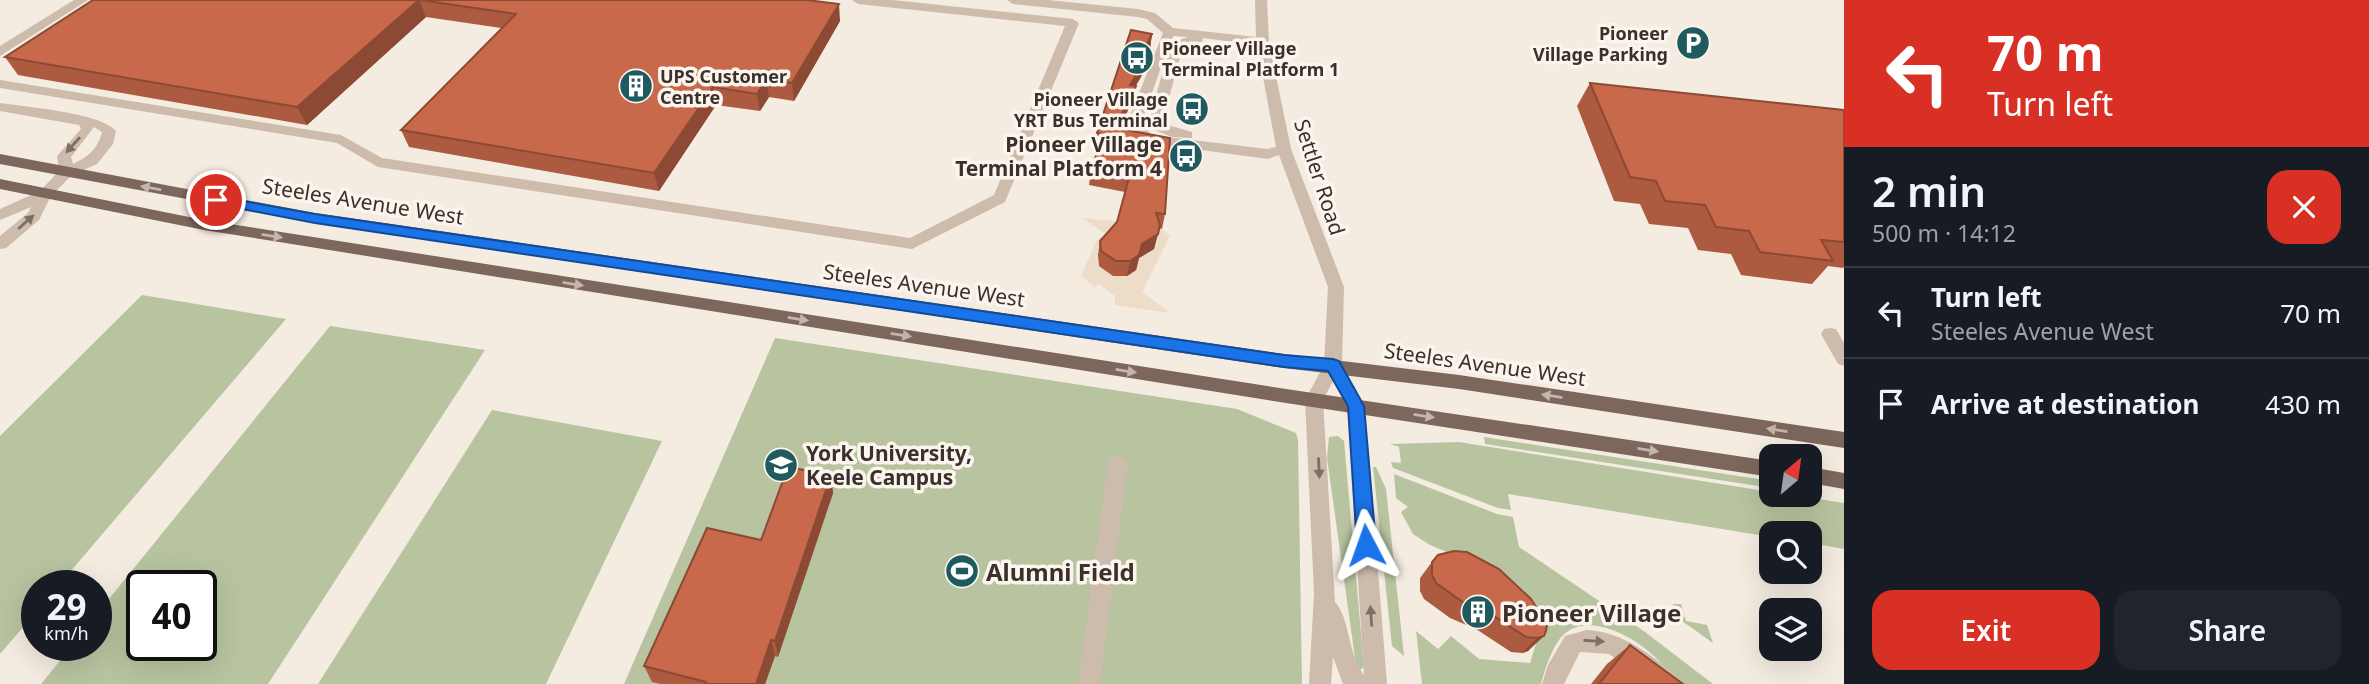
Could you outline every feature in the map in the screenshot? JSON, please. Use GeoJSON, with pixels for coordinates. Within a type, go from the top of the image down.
{"type":"FeatureCollection","features":[{"type":"Feature","properties":{"kind":"main road","name":"Steeles Avenue West"},"geometry":{"type":"LineString","coordinates":[[0,159],[315,218],[1284,361],[1333,365],[1844,440]]}},
{"type":"Feature","properties":{"kind":"main road"},"geometry":{"type":"LineString","coordinates":[[0,184],[218,227],[1314,400],[1759,467]]}},
{"type":"Feature","properties":{"kind":"main road"},"geometry":{"type":"LineString","coordinates":[[1822,477],[1844,481]]}},
{"type":"Feature","properties":{"kind":"street"},"geometry":{"type":"LineString","coordinates":[[0,52],[82,0]]}},
{"type":"Feature","properties":{"kind":"street"},"geometry":{"type":"LineString","coordinates":[[0,84],[341,139],[378,162],[912,244],[1000,198],[1073,23],[858,0]]}},
{"type":"Feature","properties":{"kind":"street"},"geometry":{"type":"LineString","coordinates":[[1013,0],[1138,13],[1151,16],[1170,32],[1263,41]]}},
{"type":"Feature","properties":{"kind":"street","name":"Settler Road"},"geometry":{"type":"LineString","coordinates":[[1261,0],[1263,41],[1284,149],[1336,287],[1333,365]]}},
{"type":"Feature","properties":{"kind":"street"},"geometry":{"type":"LineString","coordinates":[[1170,32],[1135,121],[1146,139],[1263,154],[1284,149]]}},
{"type":"Feature","properties":{"kind":"street"},"geometry":{"type":"LineString","coordinates":[[1263,41],[1241,44],[1191,39],[1177,43],[1156,120],[1157,126],[1172,133],[1284,149]]}},
{"type":"Feature","properties":{"kind":"street"},"geometry":{"type":"LineString","coordinates":[[0,100],[18,88]]}},
{"type":"Feature","properties":{"kind":"street"},"geometry":{"type":"LineString","coordinates":[[0,107],[84,120],[100,124],[109,131],[106,144],[92,161],[67,172],[45,194],[34,216],[0,244]]}},
{"type":"Feature","properties":{"kind":"street"},"geometry":{"type":"LineString","coordinates":[[67,172],[64,156],[88,129],[84,120]]}},
{"type":"Feature","properties":{"kind":"street"},"geometry":{"type":"LineString","coordinates":[[0,215],[45,194]]}},
{"type":"Feature","properties":{"kind":"street"},"geometry":{"type":"LineString","coordinates":[[1830,334],[1844,359]]}},
{"type":"Feature","properties":{"kind":"street"},"geometry":{"type":"LineString","coordinates":[[1320,684],[1325,593],[1314,400],[1333,365]]}},
{"type":"Feature","properties":{"kind":"street"},"geometry":{"type":"LineString","coordinates":[[1333,365],[1356,406],[1376,684]]}},
{"type":"Feature","properties":{"kind":"street"},"geometry":{"type":"LineString","coordinates":[[1089,684],[1118,464]]}},
{"type":"Feature","properties":{"kind":"street"},"geometry":{"type":"LineString","coordinates":[[1325,593],[1338,642],[1353,680],[1358,684]]}},
{"type":"Feature","properties":{"kind":"street"},"geometry":{"type":"LineString","coordinates":[[1553,684],[1556,673],[1573,643],[1588,638],[1614,644],[1669,684]]}},
{"type":"Feature","properties":{"kind":"green space"},"geometry":{"type":"Polygon","coordinates":[[[142,295],[286,319],[72,570],[21,570],[21,630],[0,654],[0,436],[142,295]]]}},
{"type":"Feature","properties":{"kind":"green space"},"geometry":{"type":"Polygon","coordinates":[[[330,326],[485,350],[268,684],[41,684],[60,661],[112,661],[112,595],[126,578],[126,661],[217,661],[217,570],[132,570],[330,326]]]}},
{"type":"Feature","properties":{"kind":"green space"},"geometry":{"type":"Polygon","coordinates":[[[775,338],[1237,409],[1296,433],[1302,684],[624,684],[775,338]]]}},
{"type":"Feature","properties":{"kind":"green space"},"geometry":{"type":"Polygon","coordinates":[[[492,410],[662,441],[546,684],[318,684],[492,410]]]}},
{"type":"Feature","properties":{"kind":"green space"},"geometry":{"type":"Polygon","coordinates":[[[1338,436],[1344,441],[1364,667],[1360,670],[1356,665],[1327,458],[1329,437],[1338,436]]]}},
{"type":"Feature","properties":{"kind":"green space"},"geometry":{"type":"Polygon","coordinates":[[[1484,437],[1759,479],[1759,486],[1485,444],[1484,437]]]}},
{"type":"Feature","properties":{"kind":"green space"},"geometry":{"type":"Polygon","coordinates":[[[1459,442],[1759,490],[1759,508],[1822,508],[1822,500],[1844,503],[1844,549],[1822,545],[1822,521],[1759,521],[1759,535],[1508,494],[1511,510],[1498,508],[1393,468],[1391,462],[1401,463],[1399,447],[1390,444],[1459,442]]]}},
{"type":"Feature","properties":{"kind":"green space"},"geometry":{"type":"Polygon","coordinates":[[[1373,467],[1376,467],[1386,489],[1404,656],[1392,646],[1373,467]]]}},
{"type":"Feature","properties":{"kind":"green space"},"geometry":{"type":"Polygon","coordinates":[[[1394,474],[1497,514],[1513,517],[1519,547],[1645,632],[1713,684],[1682,684],[1633,640],[1620,633],[1592,625],[1579,626],[1567,632],[1557,643],[1541,684],[1422,684],[1416,631],[1438,649],[1451,636],[1479,659],[1530,663],[1539,634],[1471,562],[1430,545],[1413,534],[1401,512],[1408,507],[1396,498],[1394,474]]]}},
{"type":"Feature","properties":{"kind":"green space"},"geometry":{"type":"Polygon","coordinates":[[[1673,604],[1681,604],[1686,621],[1707,625],[1713,643],[1675,616],[1672,612],[1673,604]]]}},
{"type":"Feature","properties":{"kind":"shaded area"},"geometry":{"type":"Polygon","coordinates":[[[1082,218],[1136,223],[1162,229],[1170,236],[1142,292],[1170,313],[1115,305],[1115,296],[1099,284],[1095,287],[1081,276],[1097,240],[1106,234],[1082,218]],[[1155,234],[1098,255],[1099,266],[1113,276],[1133,273],[1140,258],[1157,243],[1155,234]]]}},
{"type":"Feature","properties":{"kind":"building"},"geometry":{"type":"Polygon","coordinates":[[[93,0],[419,0],[297,107],[5,57],[93,0]]]}},
{"type":"Feature","properties":{"kind":"building"},"geometry":{"type":"Polygon","coordinates":[[[420,0],[807,0],[839,4],[792,83],[766,79],[757,94],[713,87],[654,173],[401,130],[516,14],[420,0]]]}},
{"type":"Feature","properties":{"kind":"building"},"geometry":{"type":"Polygon","coordinates":[[[1131,30],[1152,34],[1138,62],[1144,63],[1130,85],[1136,86],[1115,128],[1170,138],[1165,214],[1156,213],[1160,225],[1158,234],[1142,244],[1139,255],[1130,261],[1116,261],[1101,251],[1100,241],[1117,222],[1129,178],[1091,171],[1103,134],[1097,133],[1131,30]]]}},
{"type":"Feature","properties":{"kind":"building"},"geometry":{"type":"Polygon","coordinates":[[[1590,83],[1844,110],[1844,242],[1821,240],[1833,261],[1760,252],[1749,231],[1716,227],[1705,205],[1665,201],[1656,181],[1630,177],[1590,83]]]}},
{"type":"Feature","properties":{"kind":"building"},"geometry":{"type":"Polygon","coordinates":[[[788,467],[831,475],[775,641],[771,640],[756,684],[705,684],[706,682],[644,666],[707,528],[761,540],[788,467]]]}},
{"type":"Feature","properties":{"kind":"building"},"geometry":{"type":"Polygon","coordinates":[[[1454,551],[1467,552],[1499,569],[1531,599],[1547,625],[1544,636],[1526,637],[1489,613],[1463,602],[1436,583],[1432,575],[1432,562],[1438,555],[1454,551]]]}},
{"type":"Feature","properties":{"kind":"building"},"geometry":{"type":"Polygon","coordinates":[[[1630,645],[1683,684],[1599,684],[1630,645]]]}},
{"type":"Feature","properties":{"kind":"place","name":"Pioneer Village Parking"},"geometry":{"type":"Point","coordinates":[1693,43]}},
{"type":"Feature","properties":{"kind":"place","name":"Pioneer Village Terminal Platform 1"},"geometry":{"type":"Point","coordinates":[1137,58]}},
{"type":"Feature","properties":{"kind":"place","name":"UPS Customer Centre"},"geometry":{"type":"Point","coordinates":[636,86]}},
{"type":"Feature","properties":{"kind":"place","name":"Pioneer Village YRT Bus Terminal"},"geometry":{"type":"Point","coordinates":[1192,109]}},
{"type":"Feature","properties":{"kind":"place","name":"Pioneer Village Terminal Platform 4"},"geometry":{"type":"Point","coordinates":[1186,156]}},
{"type":"Feature","properties":{"kind":"place","name":"York University, Keele Campus"},"geometry":{"type":"Point","coordinates":[781,465]}},
{"type":"Feature","properties":{"kind":"place","name":"Alumni Field"},"geometry":{"type":"Point","coordinates":[962,571]}},
{"type":"Feature","properties":{"kind":"place","name":"Pioneer Village"},"geometry":{"type":"Point","coordinates":[1478,612]}},
{"type":"Feature","properties":{"kind":"route"},"geometry":{"type":"LineString","coordinates":[[216,200],[315,218],[518,246],[739,281],[1284,361],[1333,365],[1356,406],[1366,545]]}}]}
